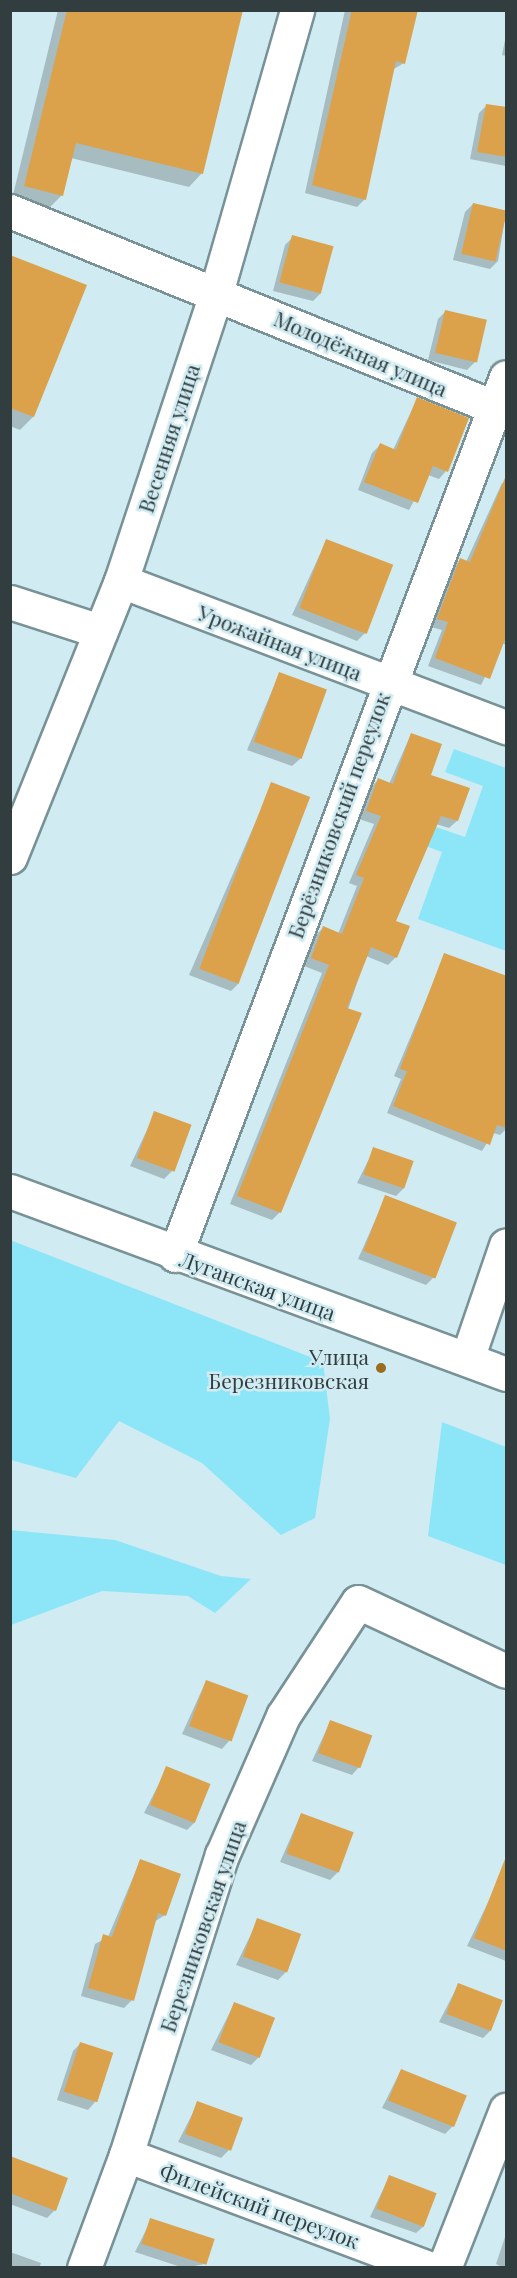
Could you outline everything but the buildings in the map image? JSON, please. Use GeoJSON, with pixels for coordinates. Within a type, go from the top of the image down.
{"type":"FeatureCollection","features":[{"type":"Feature","properties":{"kind":"main road","name":"Весенняя улица"},"geometry":{"type":"LineString","coordinates":[[14,837],[121,581],[216,293],[297,10]]}},
{"type":"Feature","properties":{"kind":"main road","name":"Молодёжная улица"},"geometry":{"type":"LineString","coordinates":[[10,211],[502,411]]}},
{"type":"Feature","properties":{"kind":"main road","name":"Берёзниковский переулок"},"geometry":{"type":"LineString","coordinates":[[175,1255],[387,684],[502,411],[507,377]]}},
{"type":"Feature","properties":{"kind":"main road","name":"Урожайная улица"},"geometry":{"type":"LineString","coordinates":[[121,581],[387,684],[507,727]]}},
{"type":"Feature","properties":{"kind":"main road"},"geometry":{"type":"LineString","coordinates":[[10,602],[100,632]]}},
{"type":"Feature","properties":{"kind":"main road","name":"Луганская улица"},"geometry":{"type":"LineString","coordinates":[[10,1191],[175,1255],[507,1374]]}},
{"type":"Feature","properties":{"kind":"main road"},"geometry":{"type":"LineString","coordinates":[[466,1359],[507,1245]]}},
{"type":"Feature","properties":{"kind":"main road","name":"Березниковская улица"},"geometry":{"type":"LineString","coordinates":[[84,2268],[126,2155],[222,1855],[284,1716],[358,1602],[507,1671]]}},
{"type":"Feature","properties":{"kind":"main road"},"geometry":{"type":"LineString","coordinates":[[444,2268],[507,2110]]}},
{"type":"Feature","properties":{"kind":"main road","name":"Филейский переулок"},"geometry":{"type":"LineString","coordinates":[[126,2155],[428,2268]]}},
{"type":"Feature","properties":{"kind":"shaded area"},"geometry":{"type":"Polygon","coordinates":[[[454,749],[506,768],[506,951],[418,919],[442,852],[426,846],[433,826],[465,837],[483,786],[445,772],[454,749]]]}},
{"type":"Feature","properties":{"kind":"shaded area"},"geometry":{"type":"Polygon","coordinates":[[[10,1240],[323,1362],[330,1419],[315,1518],[281,1535],[202,1463],[119,1421],[76,1478],[11,1460],[10,1240]]]}},
{"type":"Feature","properties":{"kind":"shaded area"},"geometry":{"type":"Polygon","coordinates":[[[442,1422],[506,1447],[506,1565],[428,1536],[442,1422]]]}},
{"type":"Feature","properties":{"kind":"shaded area"},"geometry":{"type":"Polygon","coordinates":[[[10,1530],[115,1540],[221,1576],[251,1579],[215,1613],[188,1596],[102,1591],[11,1625],[10,1530]]]}},
{"type":"Feature","properties":{"kind":"place","name":"Улица Березниковская"},"geometry":{"type":"Point","coordinates":[381,1368]}}]}
